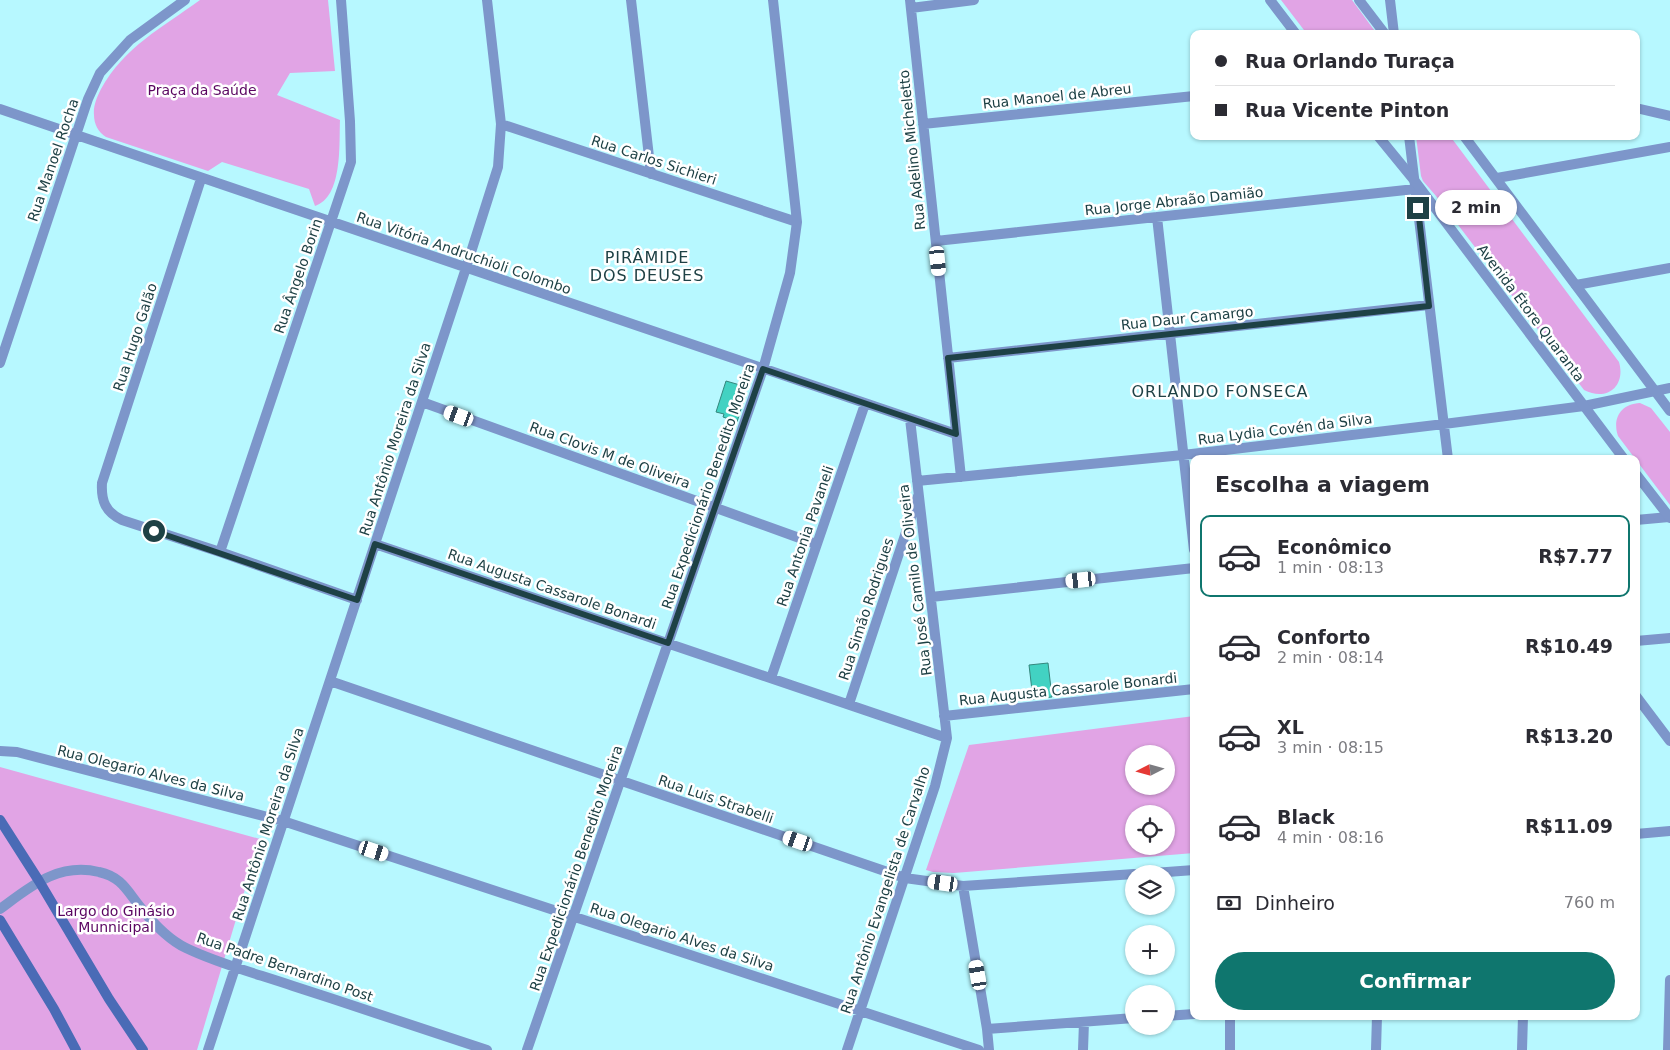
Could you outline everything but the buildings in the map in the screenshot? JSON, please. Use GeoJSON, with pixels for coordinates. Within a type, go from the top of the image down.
{"type":"FeatureCollection","features":[{"type":"Feature","properties":{"kind":"main road"},"geometry":{"type":"LineString","coordinates":[[0,820],[4,832],[39,881],[143,1050]]}},
{"type":"Feature","properties":{"kind":"main road"},"geometry":{"type":"LineString","coordinates":[[0,920],[54,1009],[76,1050]]}},
{"type":"Feature","properties":{"kind":"street","name":"Rua Manoel Rocha"},"geometry":{"type":"LineString","coordinates":[[0,363],[4,339],[88,99],[100,73],[130,40],[185,0]]}},
{"type":"Feature","properties":{"kind":"street","name":"Rua Ângelo Borin"},"geometry":{"type":"LineString","coordinates":[[220,552],[351,162],[350,121],[341,0]]}},
{"type":"Feature","properties":{"kind":"street","name":"Rua Antônio Moreira da Silva"},"geometry":{"type":"LineString","coordinates":[[208,1050],[498,167],[502,124],[487,0]]}},
{"type":"Feature","properties":{"kind":"street"},"geometry":{"type":"LineString","coordinates":[[631,0],[651,174]]}},
{"type":"Feature","properties":{"kind":"street","name":"Rua Expedicionário Benedito Moreira"},"geometry":{"type":"LineString","coordinates":[[527,1050],[763,369],[790,273],[797,222],[773,0]]}},
{"type":"Feature","properties":{"kind":"street"},"geometry":{"type":"LineString","coordinates":[[910,4],[974,0]]}},
{"type":"Feature","properties":{"kind":"street"},"geometry":{"type":"LineString","coordinates":[[1270,0],[1293,30]]}},
{"type":"Feature","properties":{"kind":"street"},"geometry":{"type":"LineString","coordinates":[[1360,0],[1382,30]]}},
{"type":"Feature","properties":{"kind":"street"},"geometry":{"type":"LineString","coordinates":[[1390,0],[1394,30]]}},
{"type":"Feature","properties":{"kind":"street","name":"Rua Adelino Micheletto"},"geometry":{"type":"LineString","coordinates":[[910,4],[961,477]]}},
{"type":"Feature","properties":{"kind":"street","name":"Rua Manoel de Abreu"},"geometry":{"type":"LineString","coordinates":[[923,124],[1190,96]]}},
{"type":"Feature","properties":{"kind":"street","name":"Rua Vitória Andruchioli Colombo"},"geometry":{"type":"LineString","coordinates":[[0,109],[201,179],[956,434]]}},
{"type":"Feature","properties":{"kind":"street"},"geometry":{"type":"LineString","coordinates":[[1640,109],[1670,116]]}},
{"type":"Feature","properties":{"kind":"street","name":"Rua Carlos Sichieri"},"geometry":{"type":"LineString","coordinates":[[502,124],[797,222]]}},
{"type":"Feature","properties":{"kind":"street","name":"Avenida Étore Quaranta"},"geometry":{"type":"LineString","coordinates":[[1381,140],[1621,455]]}},
{"type":"Feature","properties":{"kind":"street"},"geometry":{"type":"LineString","coordinates":[[1410,140],[1448,455]]}},
{"type":"Feature","properties":{"kind":"street"},"geometry":{"type":"LineString","coordinates":[[1467,140],[1670,411]]}},
{"type":"Feature","properties":{"kind":"street"},"geometry":{"type":"LineString","coordinates":[[1497,178],[1670,146]]}},
{"type":"Feature","properties":{"kind":"street","name":"Rua Hugo Galão"},"geometry":{"type":"LineString","coordinates":[[201,179],[102,483],[102,492],[108,512],[122,520],[220,552]]}},
{"type":"Feature","properties":{"kind":"street","name":"Rua Jorge Abraão Damião"},"geometry":{"type":"LineString","coordinates":[[936,241],[1157,217],[1415,184]]}},
{"type":"Feature","properties":{"kind":"street"},"geometry":{"type":"LineString","coordinates":[[1157,217],[1190,515]]}},
{"type":"Feature","properties":{"kind":"street"},"geometry":{"type":"LineString","coordinates":[[1576,284],[1670,268]]}},
{"type":"Feature","properties":{"kind":"street","name":"Rua Daur Camargo"},"geometry":{"type":"LineString","coordinates":[[948,358],[1429,306]]}},
{"type":"Feature","properties":{"kind":"street","name":"Rua Lydia Covén da Silva"},"geometry":{"type":"LineString","coordinates":[[917,481],[1183,455],[1444,424],[1584,406],[1670,388]]}},
{"type":"Feature","properties":{"kind":"street","name":"Rua Clovis M de Oliveira"},"geometry":{"type":"LineString","coordinates":[[422,402],[816,544]]}},
{"type":"Feature","properties":{"kind":"street","name":"Rua Antonia Pavaneli"},"geometry":{"type":"LineString","coordinates":[[771,678],[865,404]]}},
{"type":"Feature","properties":{"kind":"street","name":"Rua José Camilo de Oliveira"},"geometry":{"type":"LineString","coordinates":[[910,419],[947,738]]}},
{"type":"Feature","properties":{"kind":"street"},"geometry":{"type":"LineString","coordinates":[[1640,479],[1670,517]]}},
{"type":"Feature","properties":{"kind":"street","name":"Rua Simão Rodrigues"},"geometry":{"type":"LineString","coordinates":[[848,704],[919,493]]}},
{"type":"Feature","properties":{"kind":"street"},"geometry":{"type":"LineString","coordinates":[[1640,520],[1670,517]]}},
{"type":"Feature","properties":{"kind":"street","name":"Rua Augusta Cassarole Bonardi"},"geometry":{"type":"LineString","coordinates":[[375,544],[947,738]]}},
{"type":"Feature","properties":{"kind":"street"},"geometry":{"type":"LineString","coordinates":[[220,552],[357,600]]}},
{"type":"Feature","properties":{"kind":"street"},"geometry":{"type":"LineString","coordinates":[[931,597],[1190,568]]}},
{"type":"Feature","properties":{"kind":"street"},"geometry":{"type":"LineString","coordinates":[[1640,641],[1670,638]]}},
{"type":"Feature","properties":{"kind":"street","name":"Rua Luis Strabelli"},"geometry":{"type":"LineString","coordinates":[[330,681],[905,878],[963,886],[1125,875]]}},
{"type":"Feature","properties":{"kind":"street","name":"Rua Augusta Cassarole Bonardi"},"geometry":{"type":"LineString","coordinates":[[944,716],[1190,689]]}},
{"type":"Feature","properties":{"kind":"street"},"geometry":{"type":"LineString","coordinates":[[1640,701],[1670,741]]}},
{"type":"Feature","properties":{"kind":"street","name":"Rua Antônio Evangelista de Carvalho"},"geometry":{"type":"LineString","coordinates":[[847,1050],[935,786],[947,738]]}},
{"type":"Feature","properties":{"kind":"street","name":"Rua Olegario Alves da Silva"},"geometry":{"type":"LineString","coordinates":[[0,751],[26,755],[283,821],[979,1050]]}},
{"type":"Feature","properties":{"kind":"street"},"geometry":{"type":"LineString","coordinates":[[1640,834],[1670,831]]}},
{"type":"Feature","properties":{"kind":"street","name":"Rua Padre Bernardino Post"},"geometry":{"type":"LineString","coordinates":[[0,909],[39,881],[62,872],[81,870],[99,872],[122,883],[141,909],[170,937],[185,948],[235,967],[487,1050]]}},
{"type":"Feature","properties":{"kind":"street"},"geometry":{"type":"LineString","coordinates":[[1175,871],[1190,870]]}},
{"type":"Feature","properties":{"kind":"street"},"geometry":{"type":"LineString","coordinates":[[963,886],[987,1029],[988,1050]]}},
{"type":"Feature","properties":{"kind":"street"},"geometry":{"type":"LineString","coordinates":[[1668,1050],[1670,980]]}},
{"type":"Feature","properties":{"kind":"street"},"geometry":{"type":"LineString","coordinates":[[1175,1015],[1190,1014]]}},
{"type":"Feature","properties":{"kind":"street"},"geometry":{"type":"LineString","coordinates":[[987,1029],[1125,1019]]}},
{"type":"Feature","properties":{"kind":"street"},"geometry":{"type":"LineString","coordinates":[[1230,1020],[1230,1050]]}},
{"type":"Feature","properties":{"kind":"street"},"geometry":{"type":"LineString","coordinates":[[1376,1050],[1377,1020]]}},
{"type":"Feature","properties":{"kind":"street"},"geometry":{"type":"LineString","coordinates":[[1522,1050],[1523,1020]]}},
{"type":"Feature","properties":{"kind":"street"},"geometry":{"type":"LineString","coordinates":[[1083,1050],[1084,1022]]}},
{"type":"Feature","properties":{"kind":"green space","name":"Praça da Saúde"},"geometry":{"type":"Polygon","coordinates":[[[200,0],[328,0],[335,71],[290,73],[277,95],[340,120],[338,169],[331,192],[324,201],[315,206],[309,189],[222,162],[208,171],[106,137],[97,128],[94,118],[95,105],[101,89],[110,74],[145,39],[200,0]]]}},
{"type":"Feature","properties":{"kind":"green space"},"geometry":{"type":"Polygon","coordinates":[[[1281,0],[1352,0],[1374,30],[1304,30],[1281,0]]]}},
{"type":"Feature","properties":{"kind":"green space"},"geometry":{"type":"Polygon","coordinates":[[[1416,140],[1453,140],[1619,362],[1620,378],[1613,390],[1600,394],[1584,390],[1421,176],[1416,140]]]}},
{"type":"Feature","properties":{"kind":"green space"},"geometry":{"type":"Polygon","coordinates":[[[1640,403],[1651,408],[1670,432],[1670,505],[1640,465],[1640,455],[1632,455],[1618,436],[1616,429],[1617,418],[1623,409],[1640,403]]]}},
{"type":"Feature","properties":{"kind":"green space"},"geometry":{"type":"Polygon","coordinates":[[[1190,717],[1190,853],[1175,855],[1175,805],[1125,805],[1125,855],[1170,855],[954,873],[926,870],[969,745],[1190,717]]]}},
{"type":"Feature","properties":{"kind":"green space","name":"Largo do Ginásio Munnicipal"},"geometry":{"type":"Polygon","coordinates":[[[0,767],[260,839],[197,1050],[0,1050],[0,767]]]}},
{"type":"Feature","properties":{"kind":"district","name":"PIRÂMIDE DOS DEUSES"},"geometry":{"type":"Point","coordinates":[647,266]}},
{"type":"Feature","properties":{"kind":"district","name":"ORLANDO FONSECA"},"geometry":{"type":"Point","coordinates":[1220,391]}},
{"type":"Feature","properties":{"kind":"route"},"geometry":{"type":"LineString","coordinates":[[154,531],[357,600],[375,544],[668,643],[763,369],[956,434],[948,358],[1429,306],[1418,208]]}}]}
